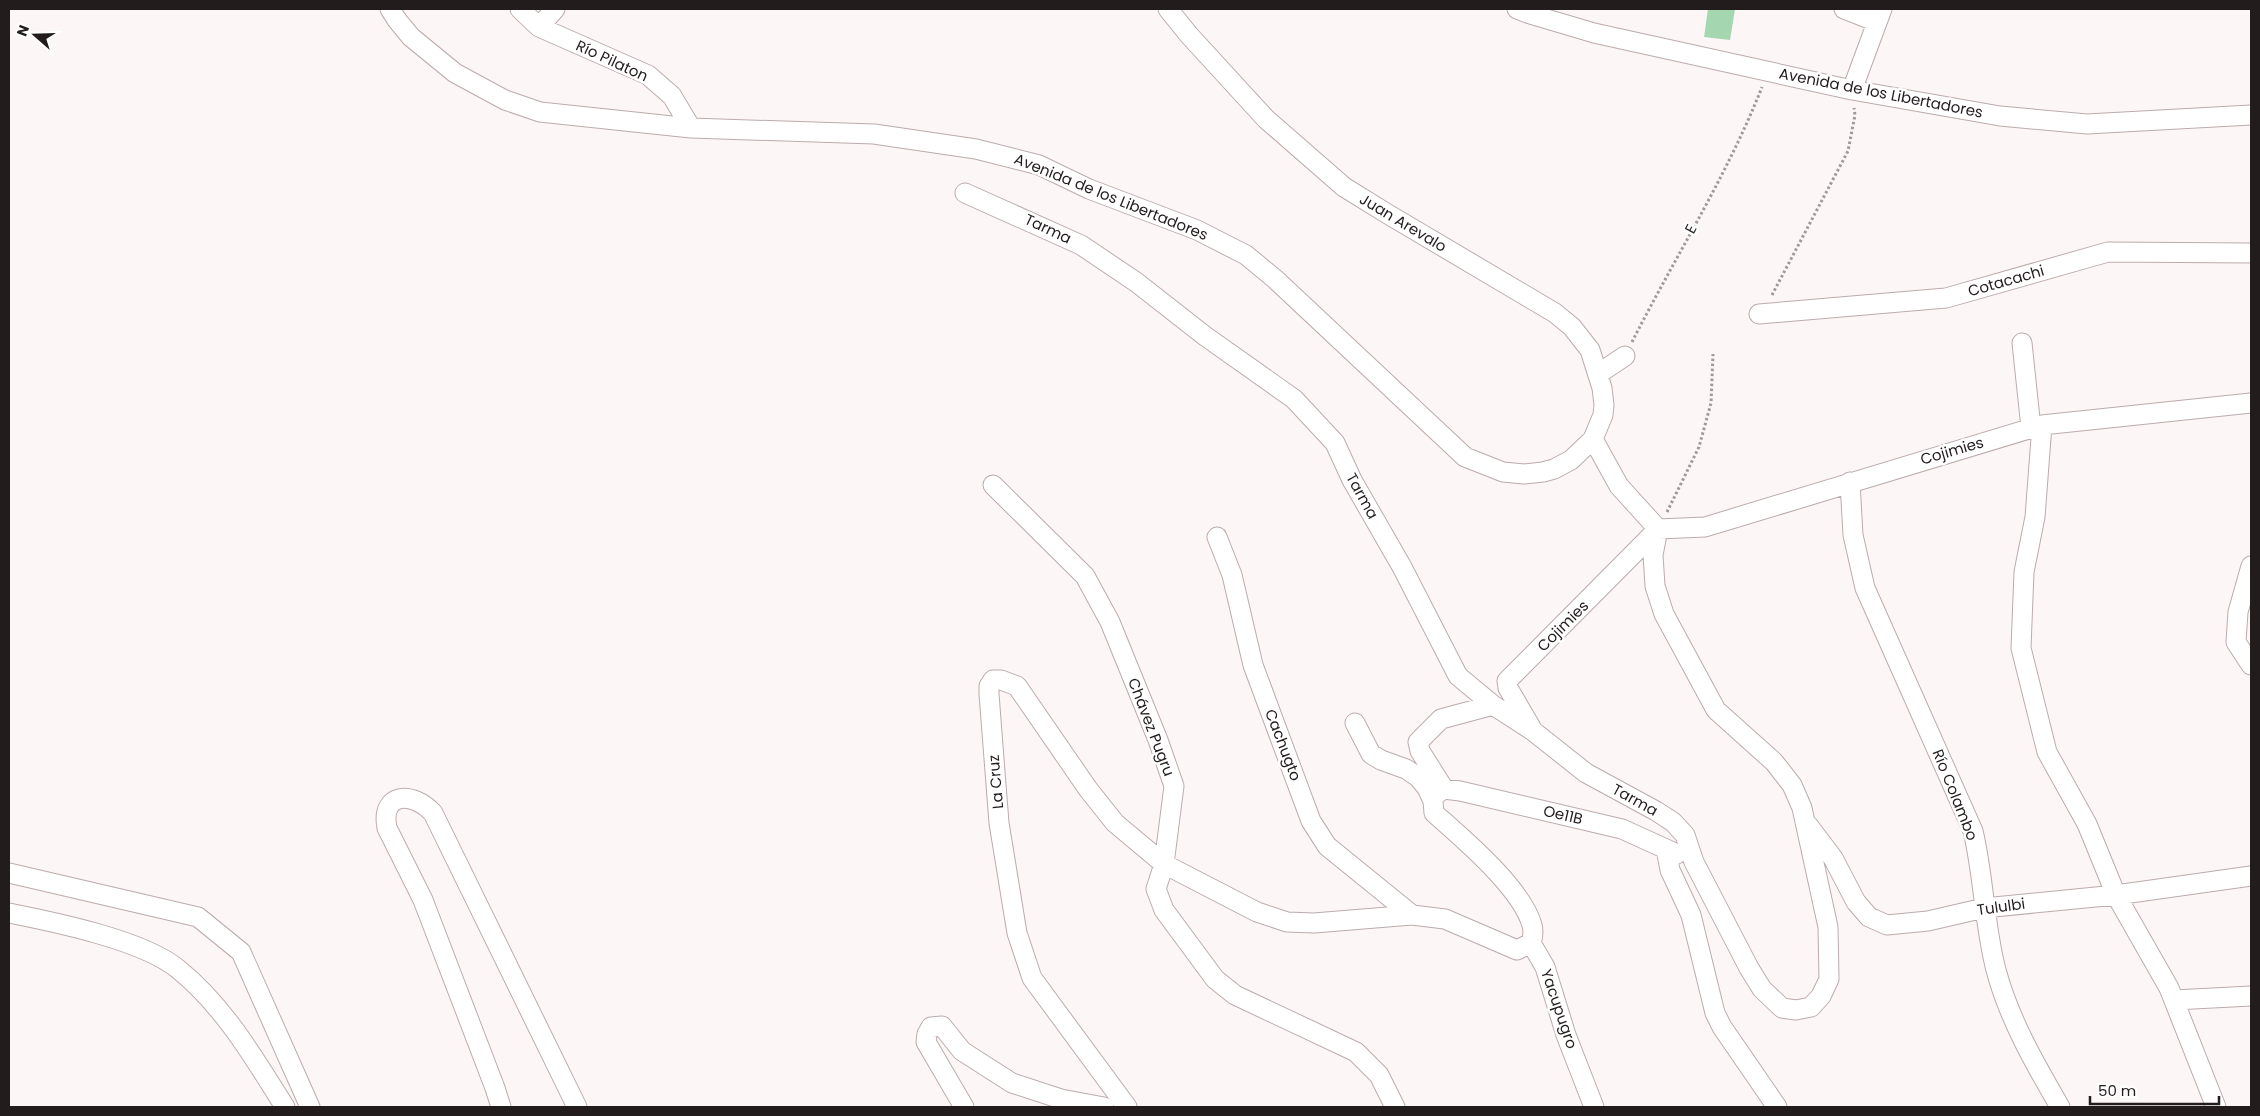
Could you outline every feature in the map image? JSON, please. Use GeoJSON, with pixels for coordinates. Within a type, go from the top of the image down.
{"type":"FeatureCollection","features":[{"type":"Feature","properties":{"kind":"street","name":"Avenida de los Libertadores"},"geometry":{"type":"LineString","coordinates":[[390,9],[397,20],[426,51],[454,73],[505,100],[540,112],[691,128],[874,134],[976,149],[1039,165],[1089,189],[1197,230],[1246,255],[1332,331],[1465,457],[1503,472],[1534,473],[1554,469],[1572,460],[1593,439]]}},
{"type":"Feature","properties":{"kind":"street","name":"Río Pilaton"},"geometry":{"type":"LineString","coordinates":[[520,9],[539,27],[648,75],[672,96],[691,128]]}},
{"type":"Feature","properties":{"kind":"street"},"geometry":{"type":"LineString","coordinates":[[539,27],[555,9]]}},
{"type":"Feature","properties":{"kind":"street","name":"Juan Arevalo"},"geometry":{"type":"LineString","coordinates":[[1168,9],[1223,73],[1266,119],[1288,140],[1344,186],[1562,318],[1586,344],[1598,374],[1604,404],[1603,415],[1593,439]]}},
{"type":"Feature","properties":{"kind":"street","name":"Avenida de los Libertadores"},"geometry":{"type":"LineString","coordinates":[[1518,9],[1594,33],[1768,72],[1852,90],[2000,116],[2087,124],[2251,115]]}},
{"type":"Feature","properties":{"kind":"street"},"geometry":{"type":"LineString","coordinates":[[1844,9],[1880,16],[1852,90]]}},
{"type":"Feature","properties":{"kind":"street","name":"Tarma"},"geometry":{"type":"LineString","coordinates":[[965,193],[1082,245],[1136,282],[1205,336],[1294,399],[1335,443],[1352,480],[1402,567],[1458,676],[1493,705],[1533,731],[1586,773],[1673,822],[1685,834],[1694,862],[1749,968],[1762,989],[1782,1008],[1796,1010],[1811,1007],[1821,996],[1829,979],[1828,927],[1805,820]]}},
{"type":"Feature","properties":{"kind":"street","name":"Cotacachi"},"geometry":{"type":"LineString","coordinates":[[1764,307],[1946,298],[2108,252],[2251,253]]}},
{"type":"Feature","properties":{"kind":"street"},"geometry":{"type":"LineString","coordinates":[[2022,343],[2036,426],[2035,517],[2024,572],[2021,648],[2047,752],[2087,824],[2116,895],[2169,988],[2216,1107]]}},
{"type":"Feature","properties":{"kind":"street"},"geometry":{"type":"LineString","coordinates":[[1598,374],[1625,356]]}},
{"type":"Feature","properties":{"kind":"street","name":"Cojimies"},"geometry":{"type":"LineString","coordinates":[[1533,731],[1508,688],[1507,681],[1658,529],[1704,527],[2036,426],[2251,403]]}},
{"type":"Feature","properties":{"kind":"street"},"geometry":{"type":"LineString","coordinates":[[1593,439],[1619,486],[1658,529],[1653,555],[1655,586],[1664,614],[1716,710],[1774,762],[1792,785],[1805,820]]}},
{"type":"Feature","properties":{"kind":"street","name":"Río Colambo"},"geometry":{"type":"LineString","coordinates":[[1850,482],[1853,535],[1865,588],[1972,831],[1979,859],[1984,908],[1996,970],[2026,1048],[2060,1107]]}},
{"type":"Feature","properties":{"kind":"street","name":"Chávez Pugru"},"geometry":{"type":"LineString","coordinates":[[993,485],[1085,576],[1110,622],[1158,740],[1174,786],[1164,864],[1156,889],[1164,910],[1215,979],[1234,995],[1356,1052],[1379,1075],[1395,1107]]}},
{"type":"Feature","properties":{"kind":"street","name":"Cachugto"},"geometry":{"type":"LineString","coordinates":[[1217,537],[1232,574],[1253,664],[1312,821],[1327,846],[1412,915]]}},
{"type":"Feature","properties":{"kind":"street"},"geometry":{"type":"LineString","coordinates":[[2251,566],[2238,612],[2236,642],[2251,665]]}},
{"type":"Feature","properties":{"kind":"street","name":"La Cruz"},"geometry":{"type":"LineString","coordinates":[[1127,1107],[1032,978],[1017,933],[999,823],[989,694],[989,686],[993,680],[1001,680],[1017,686],[1088,789],[1115,823],[1164,864]]}},
{"type":"Feature","properties":{"kind":"street"},"geometry":{"type":"LineString","coordinates":[[1438,795],[1418,742],[1441,719],[1493,705]]}},
{"type":"Feature","properties":{"kind":"street"},"geometry":{"type":"LineString","coordinates":[[1355,724],[1371,754],[1380,760],[1406,768],[1418,776],[1427,788],[1438,795]]}},
{"type":"Feature","properties":{"kind":"street","name":"Oe11B"},"geometry":{"type":"LineString","coordinates":[[1438,795],[1460,791],[1622,829],[1694,862]]}},
{"type":"Feature","properties":{"kind":"street","name":"Yacupugro"},"geometry":{"type":"LineString","coordinates":[[1438,795],[1434,813],[1465,841],[1514,892],[1532,924],[1534,934],[1531,943],[1546,967],[1566,1034],[1594,1107]]}},
{"type":"Feature","properties":{"kind":"street"},"geometry":{"type":"LineString","coordinates":[[501,1107],[423,900],[387,828],[385,817],[387,808],[396,801],[408,798],[416,799],[433,813],[577,1107]]}},
{"type":"Feature","properties":{"kind":"street","name":"Tululbi"},"geometry":{"type":"LineString","coordinates":[[1805,820],[1833,858],[1856,902],[1869,918],[1887,925],[1928,921],[1984,908],[2116,895],[2251,876]]}},
{"type":"Feature","properties":{"kind":"street"},"geometry":{"type":"LineString","coordinates":[[1666,849],[1670,870],[1691,915],[1715,1013],[1722,1028],[1777,1107]]}},
{"type":"Feature","properties":{"kind":"street"},"geometry":{"type":"LineString","coordinates":[[1164,864],[1257,912],[1286,922],[1314,923],[1412,915],[1445,919],[1517,950],[1531,943]]}},
{"type":"Feature","properties":{"kind":"street"},"geometry":{"type":"LineString","coordinates":[[9,873],[198,917],[241,952],[310,1107]]}},
{"type":"Feature","properties":{"kind":"street"},"geometry":{"type":"LineString","coordinates":[[9,913],[49,921],[114,939],[153,955],[177,968],[210,999],[257,1062],[285,1107]]}},
{"type":"Feature","properties":{"kind":"street"},"geometry":{"type":"LineString","coordinates":[[2174,1000],[2251,996]]}},
{"type":"Feature","properties":{"kind":"street"},"geometry":{"type":"LineString","coordinates":[[964,1107],[926,1042],[927,1034],[931,1027],[942,1026],[962,1051],[1012,1083],[1061,1100],[1104,1107]]}},
{"type":"Feature","properties":{"kind":"path","name":"E"},"geometry":{"type":"LineString","coordinates":[[1625,356],[1696,221],[1728,165],[1748,124],[1768,72]]}},
{"type":"Feature","properties":{"kind":"path"},"geometry":{"type":"LineString","coordinates":[[1764,307],[1848,151],[1855,115],[1852,90]]}},
{"type":"Feature","properties":{"kind":"path"},"geometry":{"type":"LineString","coordinates":[[1658,529],[1699,447],[1711,403],[1713,354]]}},
{"type":"Feature","properties":{"kind":"building"},"geometry":{"type":"Polygon","coordinates":[[[1708,9],[1735,9],[1730,40],[1704,37],[1708,9]]]}}]}
